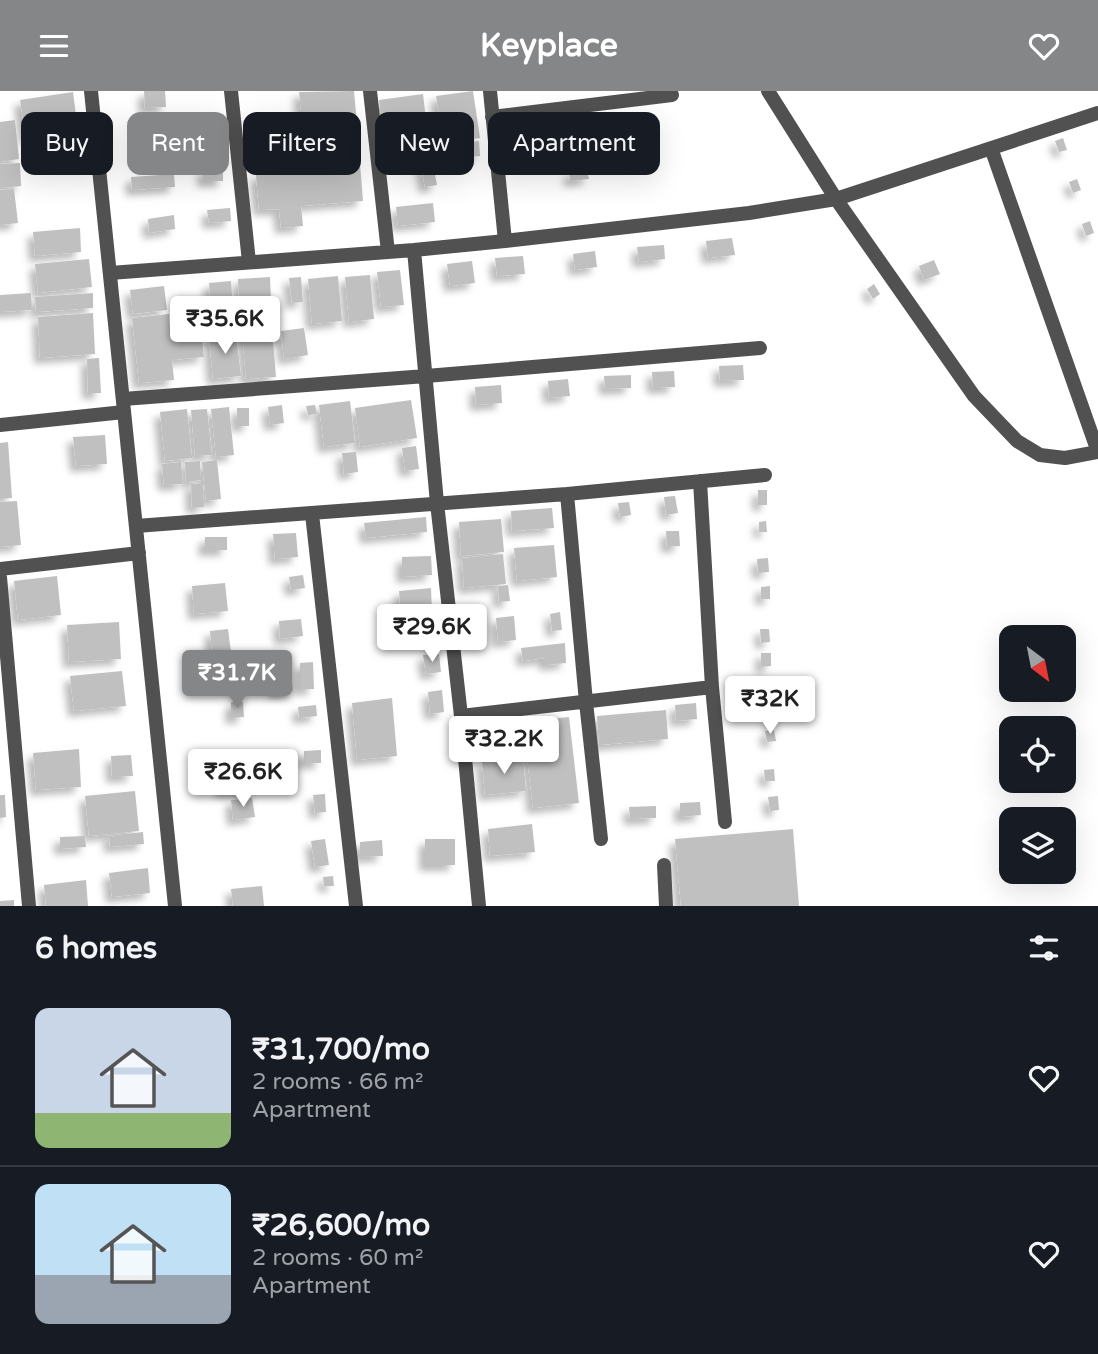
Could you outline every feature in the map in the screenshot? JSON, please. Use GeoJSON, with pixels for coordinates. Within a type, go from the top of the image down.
{"type":"FeatureCollection","features":[{"type":"Feature","properties":{"kind":"street"},"geometry":{"type":"LineString","coordinates":[[92,91],[175,906]]}},
{"type":"Feature","properties":{"kind":"street"},"geometry":{"type":"LineString","coordinates":[[231,91],[249,262]]}},
{"type":"Feature","properties":{"kind":"street"},"geometry":{"type":"LineString","coordinates":[[370,91],[388,252]]}},
{"type":"Feature","properties":{"kind":"street"},"geometry":{"type":"LineString","coordinates":[[490,91],[492,112]]}},
{"type":"Feature","properties":{"kind":"street"},"geometry":{"type":"LineString","coordinates":[[768,91],[836,199],[974,396],[1017,441],[1040,455],[1065,458],[1098,452],[991,148]]}},
{"type":"Feature","properties":{"kind":"street"},"geometry":{"type":"LineString","coordinates":[[533,112],[672,95]]}},
{"type":"Feature","properties":{"kind":"street"},"geometry":{"type":"LineString","coordinates":[[110,273],[505,241],[749,213],[836,199],[1098,113]]}},
{"type":"Feature","properties":{"kind":"street"},"geometry":{"type":"LineString","coordinates":[[498,175],[505,241]]}},
{"type":"Feature","properties":{"kind":"street"},"geometry":{"type":"LineString","coordinates":[[414,250],[479,906]]}},
{"type":"Feature","properties":{"kind":"street"},"geometry":{"type":"LineString","coordinates":[[0,425],[124,406],[426,376],[761,348]]}},
{"type":"Feature","properties":{"kind":"street"},"geometry":{"type":"LineString","coordinates":[[136,526],[567,494],[765,475]]}},
{"type":"Feature","properties":{"kind":"street"},"geometry":{"type":"LineString","coordinates":[[700,481],[712,687],[725,822]]}},
{"type":"Feature","properties":{"kind":"street"},"geometry":{"type":"LineString","coordinates":[[567,494],[601,839]]}},
{"type":"Feature","properties":{"kind":"street"},"geometry":{"type":"LineString","coordinates":[[312,514],[356,906]]}},
{"type":"Feature","properties":{"kind":"street"},"geometry":{"type":"LineString","coordinates":[[0,569],[139,553]]}},
{"type":"Feature","properties":{"kind":"street"},"geometry":{"type":"LineString","coordinates":[[0,577],[29,906]]}},
{"type":"Feature","properties":{"kind":"street"},"geometry":{"type":"LineString","coordinates":[[461,716],[712,687]]}},
{"type":"Feature","properties":{"kind":"street"},"geometry":{"type":"LineString","coordinates":[[664,865],[666,906]]}},
{"type":"Feature","properties":{"kind":"building"},"geometry":{"type":"Polygon","coordinates":[[[144,91],[165,91],[166,107],[145,108],[144,91]]]}},
{"type":"Feature","properties":{"kind":"building"},"geometry":{"type":"Polygon","coordinates":[[[354,91],[356,112],[301,112],[299,92],[354,91]]]}},
{"type":"Feature","properties":{"kind":"building"},"geometry":{"type":"Polygon","coordinates":[[[473,91],[480,138],[474,139],[474,112],[439,112],[436,96],[473,91]]]}},
{"type":"Feature","properties":{"kind":"building"},"geometry":{"type":"Polygon","coordinates":[[[73,92],[76,112],[22,112],[20,100],[73,92]]]}},
{"type":"Feature","properties":{"kind":"building"},"geometry":{"type":"Polygon","coordinates":[[[423,94],[425,112],[380,112],[379,100],[423,94]]]}},
{"type":"Feature","properties":{"kind":"building"},"geometry":{"type":"Polygon","coordinates":[[[15,120],[19,159],[0,162],[0,122],[15,120]]]}},
{"type":"Feature","properties":{"kind":"building"},"geometry":{"type":"Polygon","coordinates":[[[1063,138],[1067,150],[1059,152],[1055,141],[1063,138]]]}},
{"type":"Feature","properties":{"kind":"building"},"geometry":{"type":"Polygon","coordinates":[[[479,141],[480,156],[474,156],[474,142],[479,141]]]}},
{"type":"Feature","properties":{"kind":"building"},"geometry":{"type":"Polygon","coordinates":[[[20,163],[21,186],[0,188],[0,164],[20,163]]]}},
{"type":"Feature","properties":{"kind":"building"},"geometry":{"type":"Polygon","coordinates":[[[174,175],[175,187],[132,190],[131,177],[174,175]]]}},
{"type":"Feature","properties":{"kind":"building"},"geometry":{"type":"Polygon","coordinates":[[[203,175],[223,175],[223,181],[203,181],[203,175]]]}},
{"type":"Feature","properties":{"kind":"building"},"geometry":{"type":"Polygon","coordinates":[[[256,175],[361,175],[363,201],[301,206],[303,226],[281,228],[279,209],[259,210],[256,175]]]}},
{"type":"Feature","properties":{"kind":"building"},"geometry":{"type":"Polygon","coordinates":[[[423,175],[435,175],[437,185],[425,187],[423,175]]]}},
{"type":"Feature","properties":{"kind":"building"},"geometry":{"type":"Polygon","coordinates":[[[569,175],[588,175],[589,179],[570,181],[569,175]]]}},
{"type":"Feature","properties":{"kind":"building"},"geometry":{"type":"Polygon","coordinates":[[[1077,179],[1081,190],[1073,193],[1069,182],[1077,179]]]}},
{"type":"Feature","properties":{"kind":"building"},"geometry":{"type":"Polygon","coordinates":[[[14,189],[18,223],[0,225],[0,190],[14,189]]]}},
{"type":"Feature","properties":{"kind":"building"},"geometry":{"type":"Polygon","coordinates":[[[433,203],[435,222],[398,226],[396,207],[433,203]]]}},
{"type":"Feature","properties":{"kind":"building"},"geometry":{"type":"Polygon","coordinates":[[[230,208],[231,221],[209,223],[207,210],[230,208]]]}},
{"type":"Feature","properties":{"kind":"building"},"geometry":{"type":"Polygon","coordinates":[[[174,215],[175,229],[149,233],[148,219],[174,215]]]}},
{"type":"Feature","properties":{"kind":"building"},"geometry":{"type":"Polygon","coordinates":[[[1090,221],[1094,233],[1086,236],[1082,224],[1090,221]]]}},
{"type":"Feature","properties":{"kind":"building"},"geometry":{"type":"Polygon","coordinates":[[[80,228],[81,252],[35,256],[33,232],[80,228]]]}},
{"type":"Feature","properties":{"kind":"building"},"geometry":{"type":"Polygon","coordinates":[[[732,238],[735,255],[708,258],[706,241],[732,238]]]}},
{"type":"Feature","properties":{"kind":"building"},"geometry":{"type":"Polygon","coordinates":[[[664,245],[665,259],[639,262],[637,247],[664,245]]]}},
{"type":"Feature","properties":{"kind":"building"},"geometry":{"type":"Polygon","coordinates":[[[595,251],[597,267],[575,270],[573,254],[595,251]]]}},
{"type":"Feature","properties":{"kind":"building"},"geometry":{"type":"Polygon","coordinates":[[[523,256],[525,274],[497,276],[495,258],[523,256]]]}},
{"type":"Feature","properties":{"kind":"building"},"geometry":{"type":"Polygon","coordinates":[[[89,259],[92,287],[38,293],[35,264],[89,259]]]}},
{"type":"Feature","properties":{"kind":"building"},"geometry":{"type":"Polygon","coordinates":[[[934,260],[940,274],[924,280],[919,266],[934,260]]]}},
{"type":"Feature","properties":{"kind":"building"},"geometry":{"type":"Polygon","coordinates":[[[472,261],[475,283],[450,286],[447,264],[472,261]]]}},
{"type":"Feature","properties":{"kind":"building"},"geometry":{"type":"Polygon","coordinates":[[[400,270],[404,305],[381,307],[377,272],[400,270]]]}},
{"type":"Feature","properties":{"kind":"building"},"geometry":{"type":"Polygon","coordinates":[[[370,275],[374,319],[349,322],[345,277],[370,275]]]}},
{"type":"Feature","properties":{"kind":"building"},"geometry":{"type":"Polygon","coordinates":[[[338,276],[342,321],[312,324],[308,279],[338,276]]]}},
{"type":"Feature","properties":{"kind":"building"},"geometry":{"type":"Polygon","coordinates":[[[270,277],[272,325],[240,326],[238,279],[270,277]]]}},
{"type":"Feature","properties":{"kind":"building"},"geometry":{"type":"Polygon","coordinates":[[[301,277],[303,302],[292,303],[289,278],[301,277]]]}},
{"type":"Feature","properties":{"kind":"building"},"geometry":{"type":"Polygon","coordinates":[[[231,281],[233,307],[211,310],[209,283],[231,281]]]}},
{"type":"Feature","properties":{"kind":"building"},"geometry":{"type":"Polygon","coordinates":[[[874,284],[880,294],[873,299],[867,289],[874,284]]]}},
{"type":"Feature","properties":{"kind":"building"},"geometry":{"type":"Polygon","coordinates":[[[164,286],[167,310],[133,314],[130,290],[164,286]]]}},
{"type":"Feature","properties":{"kind":"building"},"geometry":{"type":"Polygon","coordinates":[[[31,293],[32,310],[0,312],[0,295],[31,293]]]}},
{"type":"Feature","properties":{"kind":"building"},"geometry":{"type":"Polygon","coordinates":[[[93,293],[93,308],[36,312],[35,297],[93,293]]]}},
{"type":"Feature","properties":{"kind":"building"},"geometry":{"type":"Polygon","coordinates":[[[93,313],[95,354],[40,358],[38,317],[93,313]]]}},
{"type":"Feature","properties":{"kind":"building"},"geometry":{"type":"Polygon","coordinates":[[[169,314],[170,331],[201,327],[204,357],[172,360],[174,380],[139,383],[132,318],[169,314]]]}},
{"type":"Feature","properties":{"kind":"building"},"geometry":{"type":"Polygon","coordinates":[[[272,327],[276,377],[246,379],[242,329],[272,327]]]}},
{"type":"Feature","properties":{"kind":"building"},"geometry":{"type":"Polygon","coordinates":[[[304,328],[308,355],[284,359],[281,331],[304,328]]]}},
{"type":"Feature","properties":{"kind":"building"},"geometry":{"type":"Polygon","coordinates":[[[236,333],[241,376],[213,379],[209,336],[236,333]]]}},
{"type":"Feature","properties":{"kind":"building"},"geometry":{"type":"Polygon","coordinates":[[[99,358],[101,393],[88,393],[87,359],[99,358]]]}},
{"type":"Feature","properties":{"kind":"building"},"geometry":{"type":"Polygon","coordinates":[[[743,365],[744,380],[720,381],[719,366],[743,365]]]}},
{"type":"Feature","properties":{"kind":"building"},"geometry":{"type":"Polygon","coordinates":[[[674,371],[675,387],[653,388],[652,372],[674,371]]]}},
{"type":"Feature","properties":{"kind":"building"},"geometry":{"type":"Polygon","coordinates":[[[631,375],[631,388],[605,389],[604,376],[631,375]]]}},
{"type":"Feature","properties":{"kind":"building"},"geometry":{"type":"Polygon","coordinates":[[[568,379],[570,396],[549,398],[548,381],[568,379]]]}},
{"type":"Feature","properties":{"kind":"building"},"geometry":{"type":"Polygon","coordinates":[[[501,385],[502,403],[476,405],[475,387],[501,385]]]}},
{"type":"Feature","properties":{"kind":"building"},"geometry":{"type":"Polygon","coordinates":[[[411,400],[417,438],[360,447],[355,408],[411,400]]]}},
{"type":"Feature","properties":{"kind":"building"},"geometry":{"type":"Polygon","coordinates":[[[350,401],[355,443],[324,447],[319,405],[350,401]]]}},
{"type":"Feature","properties":{"kind":"building"},"geometry":{"type":"Polygon","coordinates":[[[282,405],[284,423],[270,425],[268,407],[282,405]]]}},
{"type":"Feature","properties":{"kind":"building"},"geometry":{"type":"Polygon","coordinates":[[[315,405],[317,414],[308,415],[306,406],[315,405]]]}},
{"type":"Feature","properties":{"kind":"building"},"geometry":{"type":"Polygon","coordinates":[[[229,407],[234,455],[216,457],[211,409],[229,407]]]}},
{"type":"Feature","properties":{"kind":"building"},"geometry":{"type":"Polygon","coordinates":[[[237,408],[249,408],[249,426],[237,426],[237,408]]]}},
{"type":"Feature","properties":{"kind":"building"},"geometry":{"type":"Polygon","coordinates":[[[187,409],[192,458],[165,461],[160,412],[187,409]]]}},
{"type":"Feature","properties":{"kind":"building"},"geometry":{"type":"Polygon","coordinates":[[[207,409],[212,455],[195,456],[191,410],[207,409]]]}},
{"type":"Feature","properties":{"kind":"building"},"geometry":{"type":"Polygon","coordinates":[[[105,435],[107,464],[76,466],[73,437],[105,435]]]}},
{"type":"Feature","properties":{"kind":"building"},"geometry":{"type":"Polygon","coordinates":[[[8,442],[12,498],[0,499],[0,443],[8,442]]]}},
{"type":"Feature","properties":{"kind":"building"},"geometry":{"type":"Polygon","coordinates":[[[416,446],[419,469],[405,471],[402,448],[416,446]]]}},
{"type":"Feature","properties":{"kind":"building"},"geometry":{"type":"Polygon","coordinates":[[[356,452],[358,472],[344,474],[342,453],[356,452]]]}},
{"type":"Feature","properties":{"kind":"building"},"geometry":{"type":"Polygon","coordinates":[[[217,460],[221,499],[206,501],[202,462],[217,460]]]}},
{"type":"Feature","properties":{"kind":"building"},"geometry":{"type":"Polygon","coordinates":[[[200,461],[201,480],[186,482],[185,462],[200,461]]]}},
{"type":"Feature","properties":{"kind":"building"},"geometry":{"type":"Polygon","coordinates":[[[181,462],[183,484],[164,485],[162,464],[181,462]]]}},
{"type":"Feature","properties":{"kind":"building"},"geometry":{"type":"Polygon","coordinates":[[[191,484],[203,484],[204,507],[192,508],[191,484]]]}},
{"type":"Feature","properties":{"kind":"building"},"geometry":{"type":"Polygon","coordinates":[[[758,490],[767,490],[767,505],[758,505],[758,490]]]}},
{"type":"Feature","properties":{"kind":"building"},"geometry":{"type":"Polygon","coordinates":[[[675,496],[678,513],[666,515],[664,497],[675,496]]]}},
{"type":"Feature","properties":{"kind":"building"},"geometry":{"type":"Polygon","coordinates":[[[17,501],[21,545],[0,547],[0,502],[17,501]]]}},
{"type":"Feature","properties":{"kind":"building"},"geometry":{"type":"Polygon","coordinates":[[[629,502],[631,515],[620,517],[618,503],[629,502]]]}},
{"type":"Feature","properties":{"kind":"building"},"geometry":{"type":"Polygon","coordinates":[[[552,508],[554,528],[512,531],[511,511],[552,508]]]}},
{"type":"Feature","properties":{"kind":"building"},"geometry":{"type":"Polygon","coordinates":[[[426,517],[427,532],[366,538],[364,523],[426,517]]]}},
{"type":"Feature","properties":{"kind":"building"},"geometry":{"type":"Polygon","coordinates":[[[501,519],[504,552],[461,556],[459,522],[501,519]]]}},
{"type":"Feature","properties":{"kind":"building"},"geometry":{"type":"Polygon","coordinates":[[[766,521],[767,532],[759,532],[759,522],[766,521]]]}},
{"type":"Feature","properties":{"kind":"building"},"geometry":{"type":"Polygon","coordinates":[[[666,531],[679,531],[680,546],[667,547],[666,531]]]}},
{"type":"Feature","properties":{"kind":"building"},"geometry":{"type":"Polygon","coordinates":[[[296,533],[298,557],[275,559],[273,534],[296,533]]]}},
{"type":"Feature","properties":{"kind":"building"},"geometry":{"type":"Polygon","coordinates":[[[205,537],[227,537],[227,550],[204,550],[205,537]]]}},
{"type":"Feature","properties":{"kind":"building"},"geometry":{"type":"Polygon","coordinates":[[[554,545],[557,577],[517,581],[514,548],[554,545]]]}},
{"type":"Feature","properties":{"kind":"building"},"geometry":{"type":"Polygon","coordinates":[[[503,554],[506,584],[464,588],[462,558],[503,554]]]}},
{"type":"Feature","properties":{"kind":"building"},"geometry":{"type":"Polygon","coordinates":[[[431,556],[432,575],[402,577],[402,557],[431,556]]]}},
{"type":"Feature","properties":{"kind":"building"},"geometry":{"type":"Polygon","coordinates":[[[768,558],[769,572],[758,573],[757,559],[768,558]]]}},
{"type":"Feature","properties":{"kind":"building"},"geometry":{"type":"Polygon","coordinates":[[[303,575],[305,588],[291,590],[289,577],[303,575]]]}},
{"type":"Feature","properties":{"kind":"building"},"geometry":{"type":"Polygon","coordinates":[[[57,576],[61,615],[18,620],[14,581],[57,576]]]}},
{"type":"Feature","properties":{"kind":"building"},"geometry":{"type":"Polygon","coordinates":[[[225,583],[228,611],[194,614],[192,586],[225,583]]]}},
{"type":"Feature","properties":{"kind":"building"},"geometry":{"type":"Polygon","coordinates":[[[508,585],[510,601],[499,602],[498,586],[508,585]]]}},
{"type":"Feature","properties":{"kind":"building"},"geometry":{"type":"Polygon","coordinates":[[[770,586],[770,599],[761,599],[761,587],[770,586]]]}},
{"type":"Feature","properties":{"kind":"building"},"geometry":{"type":"Polygon","coordinates":[[[431,588],[432,615],[401,618],[399,591],[431,588]]]}},
{"type":"Feature","properties":{"kind":"building"},"geometry":{"type":"Polygon","coordinates":[[[560,612],[562,630],[552,631],[550,614],[560,612]]]}},
{"type":"Feature","properties":{"kind":"building"},"geometry":{"type":"Polygon","coordinates":[[[514,616],[516,640],[498,642],[496,618],[514,616]]]}},
{"type":"Feature","properties":{"kind":"building"},"geometry":{"type":"Polygon","coordinates":[[[301,619],[303,636],[280,639],[279,621],[301,619]]]}},
{"type":"Feature","properties":{"kind":"building"},"geometry":{"type":"Polygon","coordinates":[[[119,622],[121,659],[69,662],[67,625],[119,622]]]}},
{"type":"Feature","properties":{"kind":"building"},"geometry":{"type":"Polygon","coordinates":[[[228,629],[232,660],[213,662],[210,631],[228,629]]]}},
{"type":"Feature","properties":{"kind":"building"},"geometry":{"type":"Polygon","coordinates":[[[760,629],[769,629],[770,642],[761,643],[760,629]]]}},
{"type":"Feature","properties":{"kind":"building"},"geometry":{"type":"Polygon","coordinates":[[[565,643],[566,663],[545,665],[545,658],[523,661],[521,648],[565,643]]]}},
{"type":"Feature","properties":{"kind":"building"},"geometry":{"type":"Polygon","coordinates":[[[761,653],[771,653],[771,666],[761,667],[761,653]]]}},
{"type":"Feature","properties":{"kind":"building"},"geometry":{"type":"Polygon","coordinates":[[[439,654],[441,672],[426,674],[423,655],[439,654]]]}},
{"type":"Feature","properties":{"kind":"building"},"geometry":{"type":"Polygon","coordinates":[[[313,662],[314,689],[300,689],[300,663],[313,662]]]}},
{"type":"Feature","properties":{"kind":"building"},"geometry":{"type":"Polygon","coordinates":[[[122,671],[126,706],[74,711],[70,676],[122,671]]]}},
{"type":"Feature","properties":{"kind":"building"},"geometry":{"type":"Polygon","coordinates":[[[292,680],[293,691],[275,693],[274,682],[292,680]]]}},
{"type":"Feature","properties":{"kind":"building"},"geometry":{"type":"Polygon","coordinates":[[[442,690],[444,712],[430,714],[428,692],[442,690]]]}},
{"type":"Feature","properties":{"kind":"building"},"geometry":{"type":"Polygon","coordinates":[[[392,698],[397,756],[357,760],[352,703],[392,698]]]}},
{"type":"Feature","properties":{"kind":"building"},"geometry":{"type":"Polygon","coordinates":[[[231,702],[243,702],[244,717],[231,718],[231,702]]]}},
{"type":"Feature","properties":{"kind":"building"},"geometry":{"type":"Polygon","coordinates":[[[696,703],[697,719],[676,721],[675,705],[696,703]]]}},
{"type":"Feature","properties":{"kind":"building"},"geometry":{"type":"Polygon","coordinates":[[[316,705],[317,716],[299,718],[298,707],[316,705]]]}},
{"type":"Feature","properties":{"kind":"building"},"geometry":{"type":"Polygon","coordinates":[[[666,710],[668,739],[599,745],[597,716],[666,710]]]}},
{"type":"Feature","properties":{"kind":"building"},"geometry":{"type":"Polygon","coordinates":[[[569,717],[579,803],[533,808],[523,722],[569,717]]]}},
{"type":"Feature","properties":{"kind":"building"},"geometry":{"type":"Polygon","coordinates":[[[774,730],[776,741],[767,742],[765,731],[774,730]]]}},
{"type":"Feature","properties":{"kind":"building"},"geometry":{"type":"Polygon","coordinates":[[[79,749],[81,787],[36,790],[33,753],[79,749]]]}},
{"type":"Feature","properties":{"kind":"building"},"geometry":{"type":"Polygon","coordinates":[[[321,750],[321,763],[304,763],[304,751],[321,750]]]}},
{"type":"Feature","properties":{"kind":"building"},"geometry":{"type":"Polygon","coordinates":[[[131,755],[133,776],[112,777],[111,756],[131,755]]]}},
{"type":"Feature","properties":{"kind":"building"},"geometry":{"type":"Polygon","coordinates":[[[523,757],[526,791],[485,795],[482,761],[523,757]]]}},
{"type":"Feature","properties":{"kind":"building"},"geometry":{"type":"Polygon","coordinates":[[[250,768],[251,791],[221,792],[220,769],[250,768]]]}},
{"type":"Feature","properties":{"kind":"building"},"geometry":{"type":"Polygon","coordinates":[[[774,769],[775,781],[765,781],[764,770],[774,769]]]}},
{"type":"Feature","properties":{"kind":"building"},"geometry":{"type":"Polygon","coordinates":[[[135,791],[139,831],[89,836],[85,796],[135,791]]]}},
{"type":"Feature","properties":{"kind":"building"},"geometry":{"type":"Polygon","coordinates":[[[325,794],[326,812],[315,813],[313,795],[325,794]]]}},
{"type":"Feature","properties":{"kind":"building"},"geometry":{"type":"Polygon","coordinates":[[[0,795],[5,795],[6,817],[0,818],[0,795]]]}},
{"type":"Feature","properties":{"kind":"building"},"geometry":{"type":"Polygon","coordinates":[[[778,796],[779,810],[770,811],[768,797],[778,796]]]}},
{"type":"Feature","properties":{"kind":"building"},"geometry":{"type":"Polygon","coordinates":[[[252,798],[255,817],[233,820],[231,800],[252,798]]]}},
{"type":"Feature","properties":{"kind":"building"},"geometry":{"type":"Polygon","coordinates":[[[700,802],[701,815],[680,817],[680,803],[700,802]]]}},
{"type":"Feature","properties":{"kind":"building"},"geometry":{"type":"Polygon","coordinates":[[[656,806],[656,818],[630,819],[629,807],[656,806]]]}},
{"type":"Feature","properties":{"kind":"building"},"geometry":{"type":"Polygon","coordinates":[[[532,824],[535,852],[490,856],[488,829],[532,824]]]}},
{"type":"Feature","properties":{"kind":"building"},"geometry":{"type":"Polygon","coordinates":[[[793,829],[799,906],[681,906],[675,839],[793,829]]]}},
{"type":"Feature","properties":{"kind":"building"},"geometry":{"type":"Polygon","coordinates":[[[143,832],[144,844],[110,847],[109,836],[143,832]]]}},
{"type":"Feature","properties":{"kind":"building"},"geometry":{"type":"Polygon","coordinates":[[[85,836],[86,847],[60,849],[60,837],[85,836]]]}},
{"type":"Feature","properties":{"kind":"building"},"geometry":{"type":"Polygon","coordinates":[[[325,839],[329,865],[315,867],[311,841],[325,839]]]}},
{"type":"Feature","properties":{"kind":"building"},"geometry":{"type":"Polygon","coordinates":[[[425,839],[455,839],[455,865],[425,865],[425,839]]]}},
{"type":"Feature","properties":{"kind":"building"},"geometry":{"type":"Polygon","coordinates":[[[382,840],[383,856],[360,857],[360,842],[382,840]]]}},
{"type":"Feature","properties":{"kind":"building"},"geometry":{"type":"Polygon","coordinates":[[[148,868],[150,893],[112,897],[109,873],[148,868]]]}},
{"type":"Feature","properties":{"kind":"building"},"geometry":{"type":"Polygon","coordinates":[[[333,876],[334,886],[324,886],[323,877],[333,876]]]}},
{"type":"Feature","properties":{"kind":"building"},"geometry":{"type":"Polygon","coordinates":[[[86,880],[88,906],[46,906],[44,885],[86,880]]]}},
{"type":"Feature","properties":{"kind":"building"},"geometry":{"type":"Polygon","coordinates":[[[262,886],[264,906],[233,906],[231,889],[262,886]]]}},
{"type":"Feature","properties":{"kind":"building"},"geometry":{"type":"Polygon","coordinates":[[[14,900],[14,906],[0,906],[0,901],[14,900]]]}}]}
